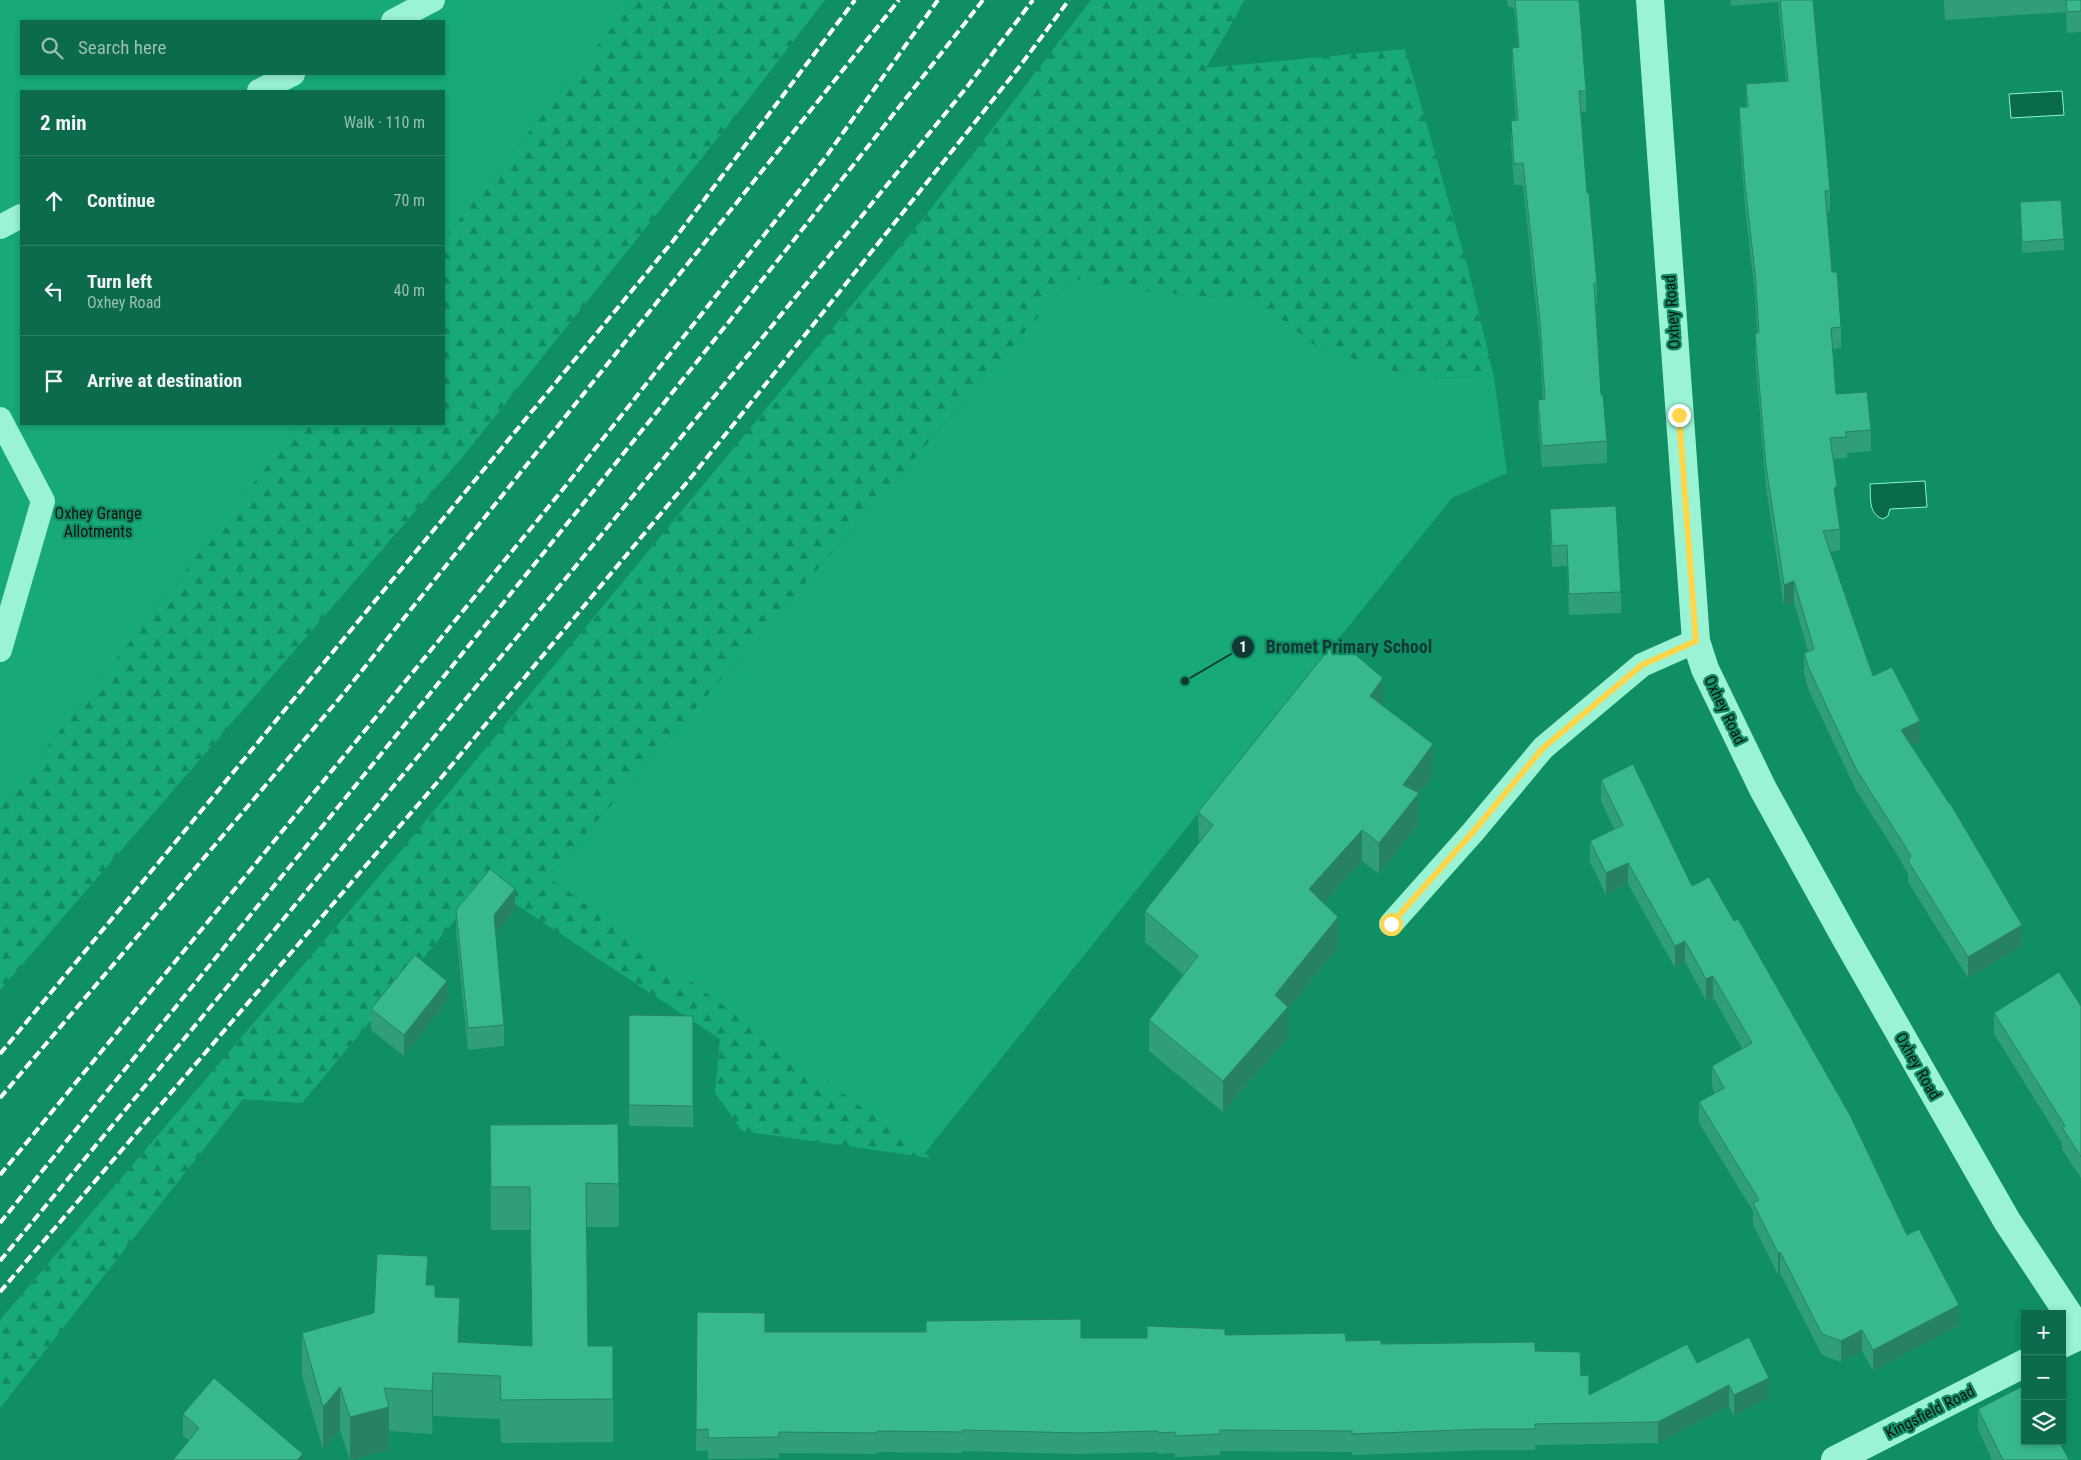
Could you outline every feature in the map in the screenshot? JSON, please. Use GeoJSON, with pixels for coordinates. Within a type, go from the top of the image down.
{"type":"FeatureCollection","features":[{"type":"Feature","properties":{"kind":"street","name":"Oxhey Road"},"geometry":{"type":"LineString","coordinates":[[1650,0],[1696,641],[1705,669],[1763,789],[1846,939],[2007,1221],[2081,1334]]}},
{"type":"Feature","properties":{"kind":"street"},"geometry":{"type":"LineString","coordinates":[[2066,1342],[2081,1334]]}},
{"type":"Feature","properties":{"kind":"street","name":"Kingsfield Road"},"geometry":{"type":"LineString","coordinates":[[1835,1460],[2021,1365]]}},
{"type":"Feature","properties":{"kind":"lane"},"geometry":{"type":"LineString","coordinates":[[395,20],[433,0]]}},
{"type":"Feature","properties":{"kind":"lane"},"geometry":{"type":"LineString","coordinates":[[261,90],[291,75]]}},
{"type":"Feature","properties":{"kind":"lane"},"geometry":{"type":"LineString","coordinates":[[0,227],[20,217]]}},
{"type":"Feature","properties":{"kind":"lane"},"geometry":{"type":"LineString","coordinates":[[0,419],[43,501],[0,650]]}},
{"type":"Feature","properties":{"kind":"lane"},"geometry":{"type":"LineString","coordinates":[[1391,924],[1473,832],[1543,748],[1642,665],[1696,641]]}},
{"type":"Feature","properties":{"kind":"green space","name":"Oxhey Grange Allotments"},"geometry":{"type":"Polygon","coordinates":[[[0,0],[634,0],[445,238],[445,90],[20,90],[20,425],[299,425],[0,808],[0,0]]]}},
{"type":"Feature","properties":{"kind":"green space"},"geometry":{"type":"Polygon","coordinates":[[[634,0],[825,0],[744,105],[464,455],[0,990],[0,808],[299,425],[445,425],[445,238],[634,0]]]}},
{"type":"Feature","properties":{"kind":"green space"},"geometry":{"type":"Polygon","coordinates":[[[1091,0],[1245,0],[1206,68],[1405,49],[1470,276],[1494,377],[1418,378],[1319,348],[1256,300],[1129,290],[1072,278],[548,877],[931,1158],[742,1131],[715,1093],[720,1039],[485,884],[302,1103],[243,1099],[0,1408],[0,1320],[399,853],[923,219],[1091,0]]]}},
{"type":"Feature","properties":{"kind":"green space"},"geometry":{"type":"Polygon","coordinates":[[[1072,278],[1129,290],[1256,300],[1319,348],[1418,378],[1494,377],[1507,473],[1452,498],[924,1154],[548,877],[1072,278]]]}},
{"type":"Feature","properties":{"kind":"shaded area"},"geometry":{"type":"Polygon","coordinates":[[[2062,91],[2064,115],[2011,118],[2009,94],[2062,91]]]}},
{"type":"Feature","properties":{"kind":"shaded area"},"geometry":{"type":"Polygon","coordinates":[[[1925,481],[1927,507],[1890,509],[1888,516],[1883,519],[1875,513],[1871,505],[1870,484],[1925,481]]]}},
{"type":"Feature","properties":{"kind":"building"},"geometry":{"type":"Polygon","coordinates":[[[1515,0],[1579,0],[1586,91],[1579,91],[1587,193],[1589,193],[1597,283],[1594,283],[1601,395],[1603,395],[1607,441],[1542,446],[1538,400],[1545,399],[1540,323],[1523,163],[1514,164],[1511,121],[1518,120],[1512,48],[1519,47],[1515,0]]]}},
{"type":"Feature","properties":{"kind":"building"},"geometry":{"type":"Polygon","coordinates":[[[1780,0],[1813,0],[1830,190],[1825,191],[1832,272],[1837,272],[1841,327],[1831,328],[1836,394],[1867,392],[1871,430],[1845,432],[1847,437],[1830,438],[1837,486],[1834,488],[1840,529],[1823,531],[1873,676],[1892,667],[1920,721],[1901,730],[1950,803],[2022,925],[1968,957],[1908,861],[1911,856],[1856,769],[1809,669],[1804,653],[1814,649],[1794,581],[1784,585],[1766,466],[1755,334],[1759,332],[1755,273],[1745,185],[1739,107],[1748,107],[1746,84],[1788,81],[1780,0]]]}},
{"type":"Feature","properties":{"kind":"building"},"geometry":{"type":"Polygon","coordinates":[[[2066,0],[2081,0],[2081,11],[2067,12],[2066,0]]]}},
{"type":"Feature","properties":{"kind":"building"},"geometry":{"type":"Polygon","coordinates":[[[2061,200],[2064,239],[2022,242],[2020,202],[2061,200]]]}},
{"type":"Feature","properties":{"kind":"building"},"geometry":{"type":"Polygon","coordinates":[[[1616,506],[1621,592],[1569,594],[1567,545],[1552,546],[1550,509],[1616,506]]]}},
{"type":"Feature","properties":{"kind":"building"},"geometry":{"type":"Polygon","coordinates":[[[1337,639],[1383,678],[1370,696],[1433,744],[1403,785],[1419,793],[1379,843],[1362,830],[1309,889],[1338,917],[1275,995],[1288,1007],[1223,1081],[1149,1020],[1198,956],[1145,911],[1213,825],[1198,812],[1337,639]]]}},
{"type":"Feature","properties":{"kind":"building"},"geometry":{"type":"Polygon","coordinates":[[[1633,764],[1692,886],[1709,877],[1734,921],[1738,919],[1850,1115],[1907,1235],[1919,1229],[1959,1305],[1873,1350],[1862,1330],[1841,1341],[1822,1334],[1753,1203],[1759,1200],[1699,1102],[1724,1088],[1712,1066],[1752,1043],[1713,976],[1706,979],[1685,941],[1675,946],[1628,863],[1606,873],[1590,841],[1623,825],[1601,780],[1633,764]]]}},
{"type":"Feature","properties":{"kind":"building"},"geometry":{"type":"Polygon","coordinates":[[[490,869],[515,889],[494,915],[504,1025],[468,1028],[456,910],[490,869]]]}},
{"type":"Feature","properties":{"kind":"building"},"geometry":{"type":"Polygon","coordinates":[[[415,955],[447,981],[404,1035],[371,1009],[415,955]]]}},
{"type":"Feature","properties":{"kind":"building"},"geometry":{"type":"Polygon","coordinates":[[[2059,972],[2081,1006],[2081,1157],[2062,1127],[2065,1126],[1994,1013],[2059,972]]]}},
{"type":"Feature","properties":{"kind":"building"},"geometry":{"type":"Polygon","coordinates":[[[629,1015],[693,1016],[693,1106],[629,1105],[629,1015]]]}},
{"type":"Feature","properties":{"kind":"building"},"geometry":{"type":"Polygon","coordinates":[[[618,1124],[619,1184],[586,1183],[588,1346],[613,1346],[613,1399],[501,1400],[500,1376],[433,1373],[432,1391],[384,1388],[389,1407],[350,1417],[340,1387],[323,1407],[302,1333],[374,1313],[377,1254],[428,1256],[426,1285],[435,1285],[435,1297],[460,1298],[458,1342],[532,1346],[530,1187],[491,1187],[490,1125],[618,1124]]]}},
{"type":"Feature","properties":{"kind":"building"},"geometry":{"type":"Polygon","coordinates":[[[697,1312],[765,1313],[765,1332],[926,1332],[926,1321],[1081,1319],[1081,1338],[1147,1338],[1147,1326],[1225,1329],[1225,1335],[1345,1333],[1346,1341],[1381,1340],[1381,1344],[1535,1342],[1535,1351],[1580,1352],[1581,1376],[1589,1375],[1589,1395],[1687,1344],[1697,1363],[1749,1337],[1769,1378],[1734,1395],[1729,1385],[1658,1422],[1535,1424],[1535,1429],[1352,1434],[1352,1431],[1220,1430],[1220,1434],[1175,1436],[1175,1432],[1158,1433],[1158,1431],[1079,1433],[962,1430],[962,1432],[877,1431],[877,1433],[779,1432],[779,1437],[708,1438],[708,1429],[696,1430],[697,1312]]]}},
{"type":"Feature","properties":{"kind":"building"},"geometry":{"type":"Polygon","coordinates":[[[214,1378],[303,1454],[297,1460],[173,1460],[199,1428],[183,1414],[214,1378]]]}},
{"type":"Feature","properties":{"kind":"building"},"geometry":{"type":"Polygon","coordinates":[[[2021,1387],[2021,1445],[2061,1445],[2069,1460],[2003,1460],[1978,1409],[2021,1387]]]}},
{"type":"Feature","properties":{"kind":"railway"},"geometry":{"type":"LineString","coordinates":[[0,1054],[673,241],[855,0]]}},
{"type":"Feature","properties":{"kind":"railway"},"geometry":{"type":"LineString","coordinates":[[0,1098],[344,693],[899,0]]}},
{"type":"Feature","properties":{"kind":"railway"},"geometry":{"type":"LineString","coordinates":[[0,1175],[564,488],[825,158],[938,0]]}},
{"type":"Feature","properties":{"kind":"railway"},"geometry":{"type":"LineString","coordinates":[[0,1223],[740,308],[983,0]]}},
{"type":"Feature","properties":{"kind":"railway"},"geometry":{"type":"LineString","coordinates":[[0,1261],[571,572],[967,87],[1033,0]]}},
{"type":"Feature","properties":{"kind":"railway"},"geometry":{"type":"LineString","coordinates":[[0,1292],[441,778],[693,475],[1020,66],[1069,0]]}},
{"type":"Feature","properties":{"kind":"place","name":"Bromet Primary School"},"geometry":{"type":"Point","coordinates":[1185,681]}},
{"type":"Feature","properties":{"kind":"route"},"geometry":{"type":"LineString","coordinates":[[1391,924],[1473,832],[1543,748],[1642,665],[1696,641],[1679,415]]}}]}
